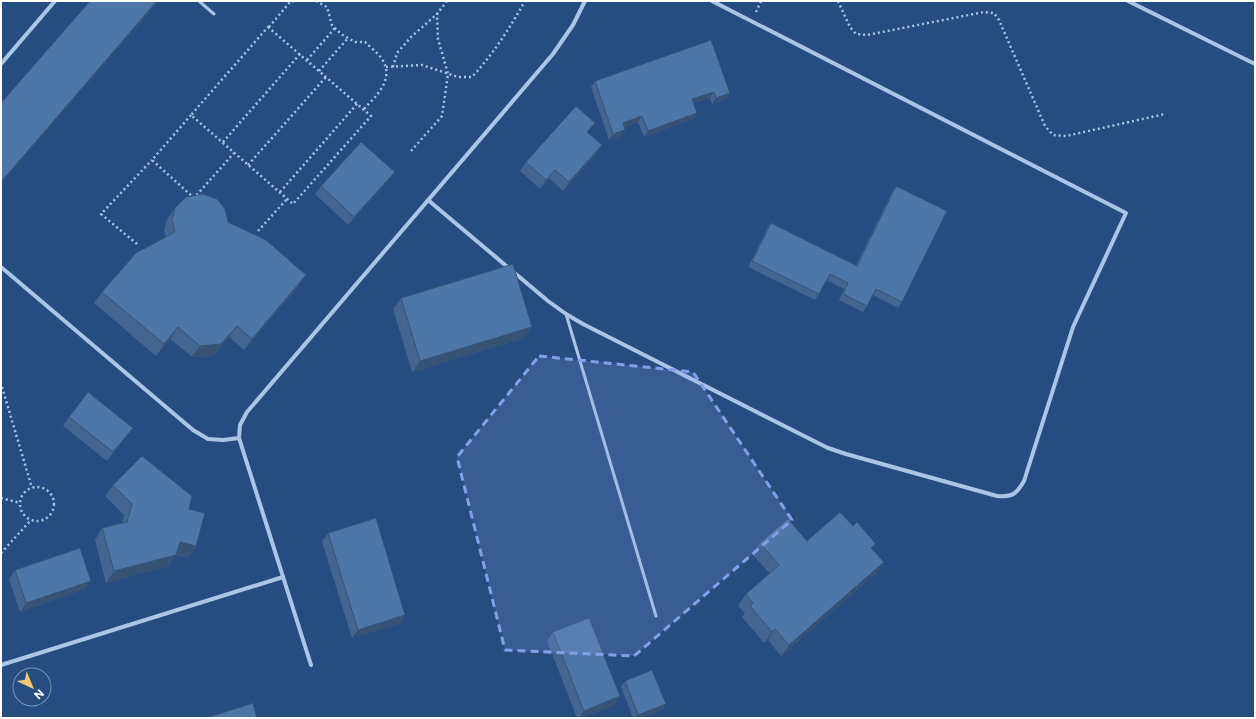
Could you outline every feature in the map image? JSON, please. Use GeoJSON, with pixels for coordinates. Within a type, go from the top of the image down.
{"type":"FeatureCollection","features":[{"type":"Feature","properties":{"kind":"street"},"geometry":{"type":"LineString","coordinates":[[1,64],[55,1]]}},
{"type":"Feature","properties":{"kind":"street"},"geometry":{"type":"LineString","coordinates":[[311,665],[239,438],[240,425],[247,412],[553,54],[574,25],[585,1]]}},
{"type":"Feature","properties":{"kind":"street"},"geometry":{"type":"LineString","coordinates":[[428,200],[548,301],[566,314],[828,448],[997,496],[1009,497],[1018,491],[1024,481],[1073,327],[1126,213],[712,1]]}},
{"type":"Feature","properties":{"kind":"street"},"geometry":{"type":"LineString","coordinates":[[1128,1],[1255,64]]}},
{"type":"Feature","properties":{"kind":"street"},"geometry":{"type":"LineString","coordinates":[[1,267],[193,430],[208,439],[223,440],[239,438]]}},
{"type":"Feature","properties":{"kind":"street"},"geometry":{"type":"LineString","coordinates":[[1,665],[283,577]]}},
{"type":"Feature","properties":{"kind":"lane"},"geometry":{"type":"LineString","coordinates":[[199,1],[214,14]]}},
{"type":"Feature","properties":{"kind":"lane"},"geometry":{"type":"LineString","coordinates":[[566,314],[656,616]]}},
{"type":"Feature","properties":{"kind":"path"},"geometry":{"type":"LineString","coordinates":[[137,244],[101,214],[152,160],[290,2],[295,1]]}},
{"type":"Feature","properties":{"kind":"path"},"geometry":{"type":"LineString","coordinates":[[316,1],[327,7],[332,25],[335,28],[355,42],[365,42],[382,58],[386,67],[386,79],[382,89],[364,110]]}},
{"type":"Feature","properties":{"kind":"path"},"geometry":{"type":"LineString","coordinates":[[393,67],[397,53],[411,37],[437,14],[447,1]]}},
{"type":"Feature","properties":{"kind":"path"},"geometry":{"type":"LineString","coordinates":[[386,67],[422,65],[458,77],[472,77],[504,37],[525,1]]}},
{"type":"Feature","properties":{"kind":"path"},"geometry":{"type":"LineString","coordinates":[[838,1],[850,27],[856,34],[866,35],[984,12],[994,13],[999,20],[1045,126],[1053,135],[1066,136],[1165,114]]}},
{"type":"Feature","properties":{"kind":"path"},"geometry":{"type":"LineString","coordinates":[[410,151],[442,116],[448,74],[438,40],[437,14]]}},
{"type":"Feature","properties":{"kind":"path"},"geometry":{"type":"LineString","coordinates":[[191,115],[293,204],[371,116],[268,27]]}},
{"type":"Feature","properties":{"kind":"path"},"geometry":{"type":"LineString","coordinates":[[307,60],[335,28]]}},
{"type":"Feature","properties":{"kind":"path"},"geometry":{"type":"LineString","coordinates":[[318,71],[348,38]]}},
{"type":"Feature","properties":{"kind":"path"},"geometry":{"type":"LineString","coordinates":[[222,142],[300,54]]}},
{"type":"Feature","properties":{"kind":"path"},"geometry":{"type":"LineString","coordinates":[[248,165],[326,77]]}},
{"type":"Feature","properties":{"kind":"path"},"geometry":{"type":"LineString","coordinates":[[280,192],[357,104]]}},
{"type":"Feature","properties":{"kind":"path"},"geometry":{"type":"LineString","coordinates":[[152,160],[194,198],[234,153]]}},
{"type":"Feature","properties":{"kind":"path"},"geometry":{"type":"LineString","coordinates":[[258,231],[287,198]]}},
{"type":"Feature","properties":{"kind":"path"},"geometry":{"type":"LineString","coordinates":[[2,387],[32,488]]}},
{"type":"Feature","properties":{"kind":"path"},"geometry":{"type":"LineString","coordinates":[[39,487],[46,489],[54,499],[53,511],[49,516],[37,521],[31,520],[25,516],[20,503],[26,491],[32,488],[39,487]]}},
{"type":"Feature","properties":{"kind":"path"},"geometry":{"type":"LineString","coordinates":[[1,498],[20,503]]}},
{"type":"Feature","properties":{"kind":"path"},"geometry":{"type":"LineString","coordinates":[[1,553],[31,520]]}},
{"type":"Feature","properties":{"kind":"highlighted area"},"geometry":{"type":"Polygon","coordinates":[[[539,356],[693,372],[792,520],[634,656],[505,650],[457,457],[539,356]]]}},
{"type":"Feature","properties":{"kind":"building"},"geometry":{"type":"Polygon","coordinates":[[[90,1],[157,1],[1,182],[1,103],[90,1]]]}},
{"type":"Feature","properties":{"kind":"building"},"geometry":{"type":"Polygon","coordinates":[[[711,40],[730,93],[716,98],[714,92],[692,99],[697,113],[648,131],[642,116],[623,123],[625,130],[613,134],[595,81],[711,40]]]}},
{"type":"Feature","properties":{"kind":"building"},"geometry":{"type":"Polygon","coordinates":[[[576,106],[595,123],[587,132],[602,145],[569,182],[555,170],[546,180],[526,162],[576,106]]]}},
{"type":"Feature","properties":{"kind":"building"},"geometry":{"type":"Polygon","coordinates":[[[361,142],[395,172],[354,217],[321,186],[361,142]]]}},
{"type":"Feature","properties":{"kind":"building"},"geometry":{"type":"Polygon","coordinates":[[[896,186],[947,211],[902,302],[876,289],[867,306],[843,294],[848,283],[830,274],[819,294],[752,261],[771,223],[857,266],[896,186]]]}},
{"type":"Feature","properties":{"kind":"building"},"geometry":{"type":"Polygon","coordinates":[[[203,194],[217,199],[225,209],[228,222],[266,240],[306,275],[252,339],[237,326],[221,344],[200,346],[178,327],[164,344],[102,292],[136,253],[175,232],[172,220],[175,208],[186,197],[203,194]]]}},
{"type":"Feature","properties":{"kind":"building"},"geometry":{"type":"Polygon","coordinates":[[[513,264],[532,327],[420,361],[401,298],[513,264]]]}},
{"type":"Feature","properties":{"kind":"building"},"geometry":{"type":"Polygon","coordinates":[[[88,392],[133,428],[113,452],[69,417],[88,392]]]}},
{"type":"Feature","properties":{"kind":"building"},"geometry":{"type":"Polygon","coordinates":[[[142,456],[192,496],[189,509],[205,513],[196,546],[180,542],[176,555],[114,571],[102,528],[127,522],[132,504],[113,485],[142,456]]]}},
{"type":"Feature","properties":{"kind":"building"},"geometry":{"type":"Polygon","coordinates":[[[840,512],[853,526],[857,522],[876,544],[871,548],[884,562],[789,645],[775,629],[772,632],[750,606],[753,603],[746,594],[779,565],[760,543],[788,519],[807,541],[840,512]]]}},
{"type":"Feature","properties":{"kind":"building"},"geometry":{"type":"Polygon","coordinates":[[[376,518],[405,615],[358,630],[328,533],[376,518]]]}},
{"type":"Feature","properties":{"kind":"building"},"geometry":{"type":"Polygon","coordinates":[[[80,548],[91,581],[26,603],[15,570],[80,548]]]}},
{"type":"Feature","properties":{"kind":"building"},"geometry":{"type":"Polygon","coordinates":[[[589,618],[620,696],[584,711],[553,632],[589,618]]]}},
{"type":"Feature","properties":{"kind":"building"},"geometry":{"type":"Polygon","coordinates":[[[652,670],[666,704],[638,715],[625,681],[652,670]]]}},
{"type":"Feature","properties":{"kind":"building"},"geometry":{"type":"Polygon","coordinates":[[[253,703],[257,718],[206,718],[253,703]]]}}]}
